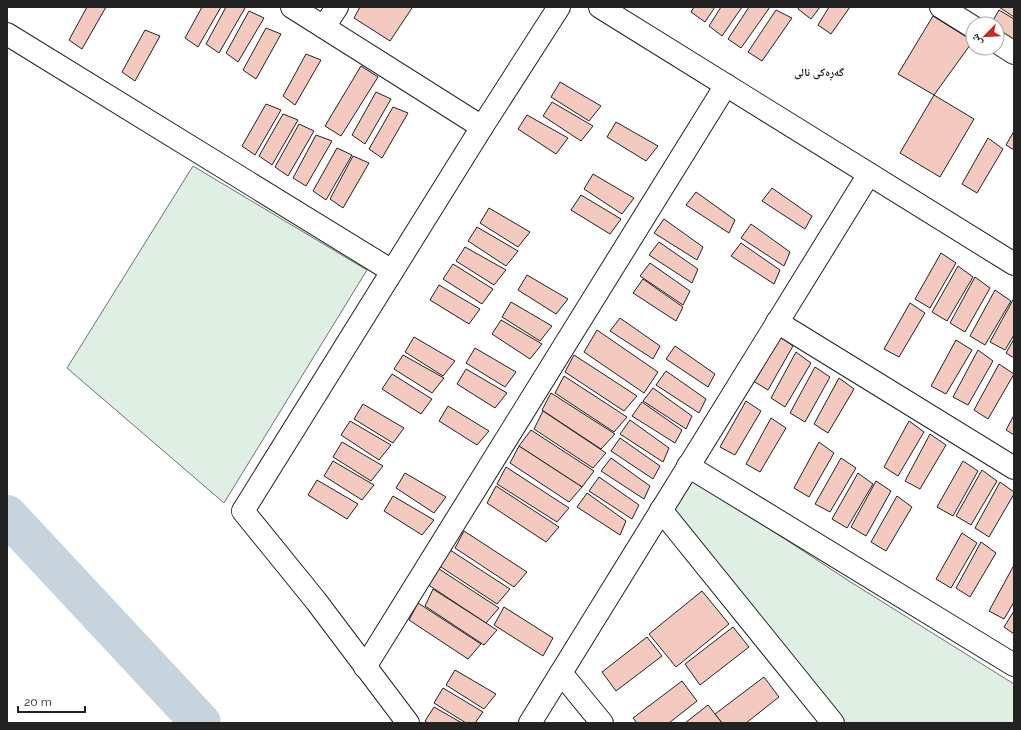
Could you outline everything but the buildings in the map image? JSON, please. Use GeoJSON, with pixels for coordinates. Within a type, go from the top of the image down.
{"type":"FeatureCollection","features":[{"type":"Feature","properties":{"kind":"street"},"geometry":{"type":"LineString","coordinates":[[292,7],[482,127]]}},
{"type":"Feature","properties":{"kind":"street"},"geometry":{"type":"LineString","coordinates":[[324,27],[337,7]]}},
{"type":"Feature","properties":{"kind":"street"},"geometry":{"type":"LineString","coordinates":[[408,723],[316,601],[243,512],[482,127],[559,7]]}},
{"type":"Feature","properties":{"kind":"street"},"geometry":{"type":"LineString","coordinates":[[600,7],[869,174],[1011,257]]}},
{"type":"Feature","properties":{"kind":"street"},"geometry":{"type":"LineString","coordinates":[[941,7],[965,17]]}},
{"type":"Feature","properties":{"kind":"street"},"geometry":{"type":"LineString","coordinates":[[7,34],[392,271]]}},
{"type":"Feature","properties":{"kind":"street"},"geometry":{"type":"LineString","coordinates":[[1005,47],[1014,53]]}},
{"type":"Feature","properties":{"kind":"street"},"geometry":{"type":"LineString","coordinates":[[365,667],[726,85]]}},
{"type":"Feature","properties":{"kind":"street"},"geometry":{"type":"LineString","coordinates":[[530,723],[869,174]]}},
{"type":"Feature","properties":{"kind":"street"},"geometry":{"type":"LineString","coordinates":[[777,322],[1014,468]]}},
{"type":"Feature","properties":{"kind":"street"},"geometry":{"type":"LineString","coordinates":[[688,466],[1014,665]]}},
{"type":"Feature","properties":{"kind":"street"},"geometry":{"type":"LineString","coordinates":[[661,510],[833,723]]}},
{"type":"Feature","properties":{"kind":"street"},"geometry":{"type":"LineString","coordinates":[[561,673],[602,723]]}},
{"type":"Feature","properties":{"kind":"green space"},"geometry":{"type":"Polygon","coordinates":[[[193,166],[367,270],[224,503],[67,368],[193,166]]]}},
{"type":"Feature","properties":{"kind":"green space"},"geometry":{"type":"Polygon","coordinates":[[[692,478],[849,581],[1014,684],[1014,723],[843,723],[670,511],[692,478]]]}},
{"type":"Feature","properties":{"kind":"waterway"},"geometry":{"type":"LineString","coordinates":[[7,515],[201,723]]}},
{"type":"Feature","properties":{"kind":"district","name":"گەڕەکی نالی"},"geometry":{"type":"Point","coordinates":[819,72]}}]}
